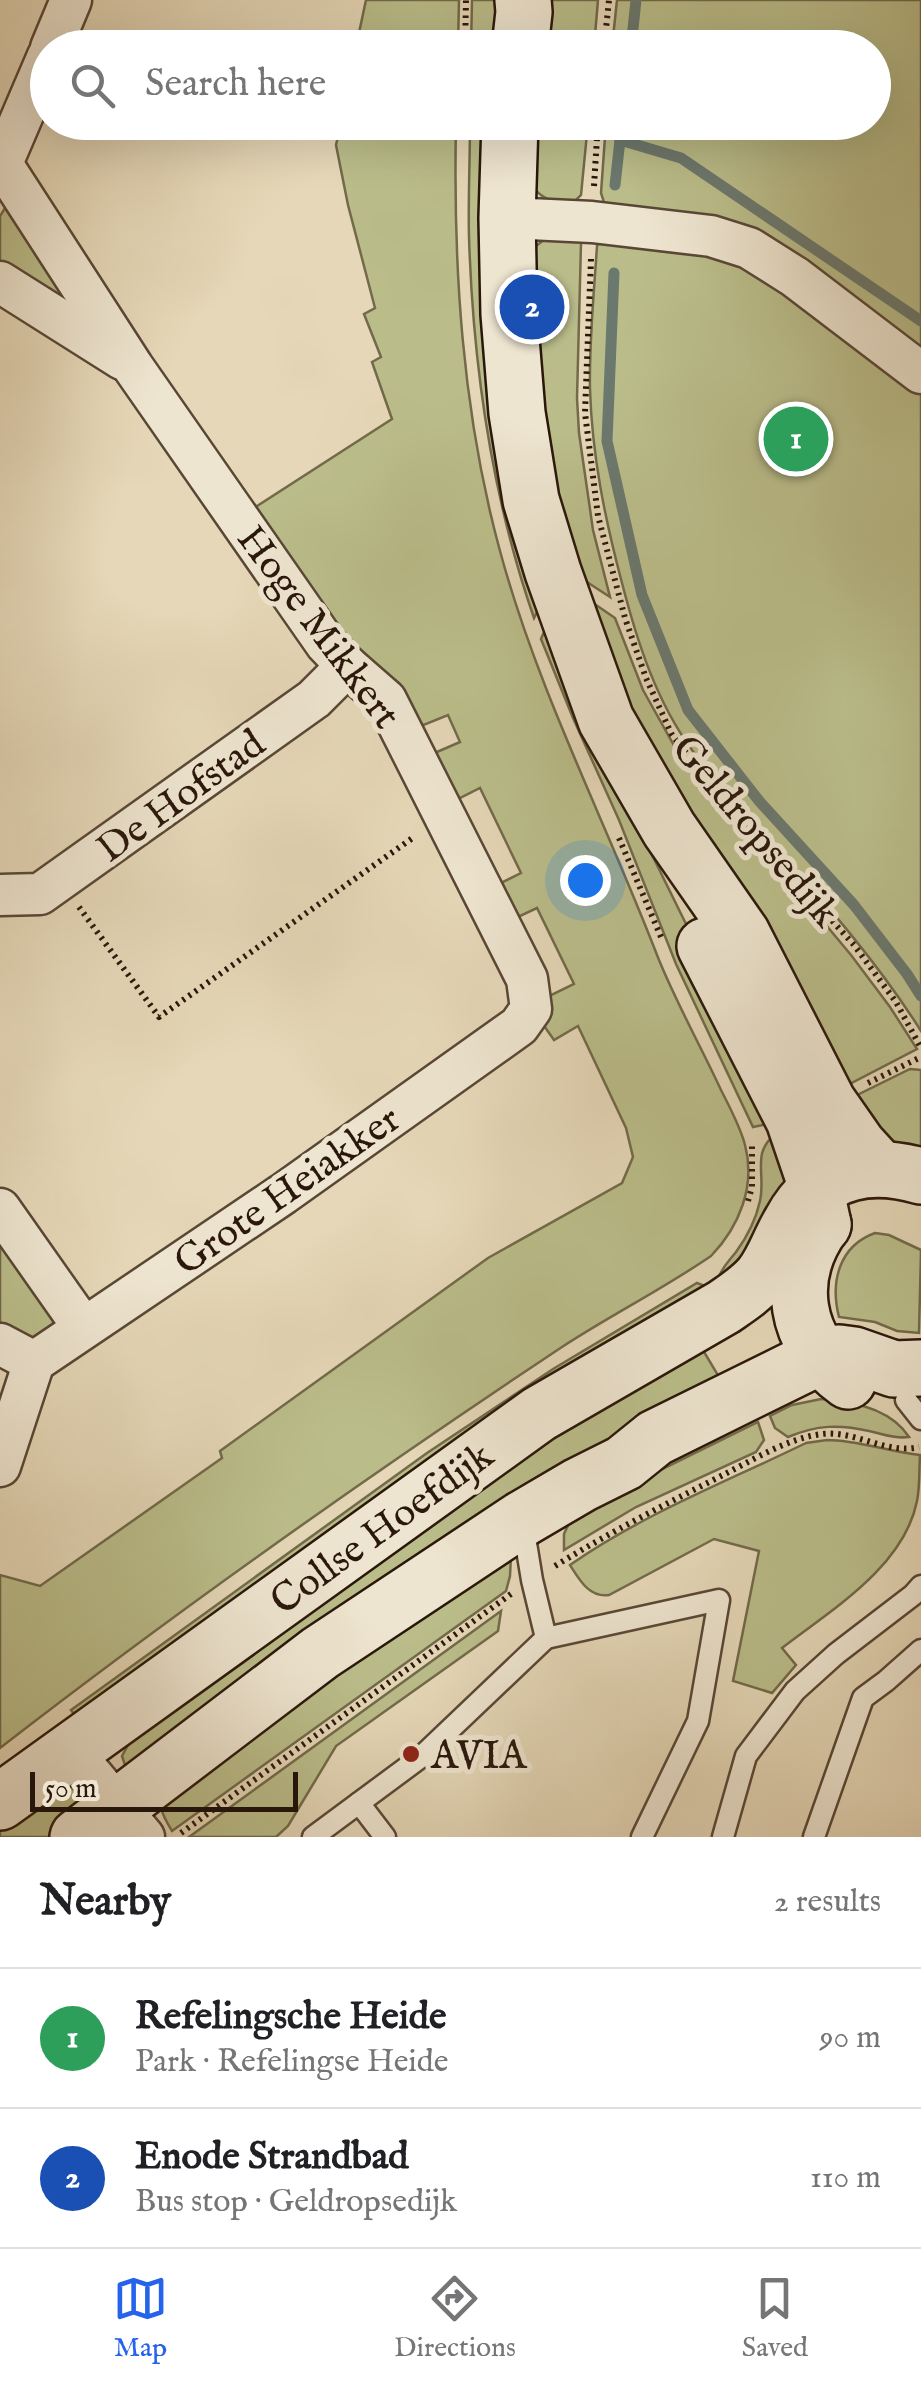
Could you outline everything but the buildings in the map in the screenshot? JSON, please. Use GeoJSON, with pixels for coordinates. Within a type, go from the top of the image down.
{"type":"FeatureCollection","features":[{"type":"Feature","properties":{"kind":"main road","name":"Geldropsedijk"},"geometry":{"type":"LineString","coordinates":[[509,140],[510,314],[517,413],[531,500],[606,720],[669,828],[742,934],[828,1102],[858,1145],[900,1172]]}},
{"type":"Feature","properties":{"kind":"main road","name":"Geldropsedijk"},"geometry":{"type":"LineString","coordinates":[[669,828],[706,948],[794,1120],[820,1208]]}},
{"type":"Feature","properties":{"kind":"main road"},"geometry":{"type":"LineString","coordinates":[[900,1172],[852,1172],[820,1208],[800,1274],[799,1294],[806,1331],[829,1365],[839,1353],[894,1369],[917,1396]]}},
{"type":"Feature","properties":{"kind":"main road"},"geometry":{"type":"LineString","coordinates":[[820,1208],[837,1210],[872,1197],[892,1197],[921,1209]]}},
{"type":"Feature","properties":{"kind":"main road","name":"Collse Hoefdijk"},"geometry":{"type":"LineString","coordinates":[[0,1802],[539,1414],[752,1287],[769,1266],[792,1218],[820,1208]]}},
{"type":"Feature","properties":{"kind":"main road","name":"Collse Hoefdijk"},"geometry":{"type":"LineString","coordinates":[[113,1827],[320,1653],[522,1519],[624,1463],[655,1438],[829,1365]]}},
{"type":"Feature","properties":{"kind":"street"},"geometry":{"type":"LineString","coordinates":[[59,30],[72,0]]}},
{"type":"Feature","properties":{"kind":"street"},"geometry":{"type":"LineString","coordinates":[[1,166],[30,98]]}},
{"type":"Feature","properties":{"kind":"street","name":"Hoge Mikkert"},"geometry":{"type":"LineString","coordinates":[[1,166],[134,367],[326,644],[386,700],[527,979],[531,1008]]}},
{"type":"Feature","properties":{"kind":"street"},"geometry":{"type":"LineString","coordinates":[[507,218],[592,222],[711,236],[748,248],[796,277],[921,374]]}},
{"type":"Feature","properties":{"kind":"street","name":"Hoge Mikkert"},"geometry":{"type":"LineString","coordinates":[[0,282],[134,367]]}},
{"type":"Feature","properties":{"kind":"street","name":"De Hofstad"},"geometry":{"type":"LineString","coordinates":[[0,895],[40,894],[314,699],[347,666]]}},
{"type":"Feature","properties":{"kind":"street","name":"Grote Heiakker"},"geometry":{"type":"LineString","coordinates":[[17,1353],[83,1327],[314,1172],[519,1026],[531,1008]]}},
{"type":"Feature","properties":{"kind":"street"},"geometry":{"type":"LineString","coordinates":[[0,1209],[83,1327]]}},
{"type":"Feature","properties":{"kind":"street"},"geometry":{"type":"LineString","coordinates":[[0,1466],[17,1353]]}},
{"type":"Feature","properties":{"kind":"street"},"geometry":{"type":"LineString","coordinates":[[71,1750],[113,1827]]}},
{"type":"Feature","properties":{"kind":"lane"},"geometry":{"type":"LineString","coordinates":[[522,1519],[546,1638]]}},
{"type":"Feature","properties":{"kind":"lane"},"geometry":{"type":"LineString","coordinates":[[723,1837],[746,1756],[795,1691],[921,1586]]}},
{"type":"Feature","properties":{"kind":"lane"},"geometry":{"type":"LineString","coordinates":[[313,1837],[421,1756],[546,1638],[719,1600],[698,1721],[642,1837]]}},
{"type":"Feature","properties":{"kind":"lane"},"geometry":{"type":"LineString","coordinates":[[814,1837],[862,1698],[921,1650]]}},
{"type":"Feature","properties":{"kind":"lane"},"geometry":{"type":"LineString","coordinates":[[359,1803],[385,1837]]}},
{"type":"Feature","properties":{"kind":"path"},"geometry":{"type":"LineString","coordinates":[[465,30],[466,0]]}},
{"type":"Feature","properties":{"kind":"path"},"geometry":{"type":"LineString","coordinates":[[606,30],[609,0]]}},
{"type":"Feature","properties":{"kind":"path","name":"Geldropsedijk"},"geometry":{"type":"LineString","coordinates":[[597,140],[585,413],[598,516],[625,618],[646,678],[672,735],[720,796],[854,945],[896,1002],[921,1048]]}},
{"type":"Feature","properties":{"kind":"path"},"geometry":{"type":"LineString","coordinates":[[60,880],[159,1017],[443,816]]}},
{"type":"Feature","properties":{"kind":"path"},"geometry":{"type":"LineString","coordinates":[[612,822],[663,943]]}},
{"type":"Feature","properties":{"kind":"green space"},"geometry":{"type":"Polygon","coordinates":[[[366,0],[459,0],[458,30],[360,30],[366,0]]]}},
{"type":"Feature","properties":{"kind":"green space"},"geometry":{"type":"Polygon","coordinates":[[[472,0],[505,0],[501,30],[471,30],[472,0]]]}},
{"type":"Feature","properties":{"kind":"green space"},"geometry":{"type":"Polygon","coordinates":[[[546,0],[598,0],[595,30],[540,30],[546,0]]]}},
{"type":"Feature","properties":{"kind":"green space"},"geometry":{"type":"Polygon","coordinates":[[[617,0],[921,0],[921,1031],[845,928],[700,760],[668,711],[641,648],[616,559],[597,463],[590,389],[597,246],[606,220],[601,193],[605,140],[891,140],[891,30],[614,30],[617,0]]]}},
{"type":"Feature","properties":{"kind":"green space"},"geometry":{"type":"Polygon","coordinates":[[[337,140],[456,140],[456,231],[463,338],[477,446],[500,551],[534,655],[574,757],[666,976],[740,1131],[748,1160],[743,1205],[730,1232],[711,1256],[562,1347],[348,1493],[0,1748],[0,1575],[40,1586],[222,1458],[220,1451],[488,1258],[622,1183],[633,1157],[626,1128],[578,1026],[554,1040],[542,1023],[543,999],[574,984],[537,908],[507,922],[491,888],[521,873],[480,788],[450,803],[430,755],[460,742],[448,715],[416,728],[353,651],[251,510],[392,419],[372,362],[381,357],[364,314],[375,308],[337,140]]]}},
{"type":"Feature","properties":{"kind":"green space"},"geometry":{"type":"Polygon","coordinates":[[[470,140],[490,140],[541,604],[534,618],[507,525],[487,430],[475,334],[469,237],[470,140]]]}},
{"type":"Feature","properties":{"kind":"green space"},"geometry":{"type":"Polygon","coordinates":[[[527,140],[586,140],[581,195],[572,204],[542,196],[529,178],[527,140]]]}},
{"type":"Feature","properties":{"kind":"green space"},"geometry":{"type":"Polygon","coordinates":[[[5,208],[79,314],[0,270],[0,216],[5,208]]]}},
{"type":"Feature","properties":{"kind":"green space"},"geometry":{"type":"Polygon","coordinates":[[[549,236],[580,239],[581,243],[579,433],[593,530],[610,597],[573,573],[550,491],[528,256],[549,236]]]}},
{"type":"Feature","properties":{"kind":"green space"},"geometry":{"type":"Polygon","coordinates":[[[580,594],[615,618],[643,690],[681,758],[851,955],[917,1049],[836,1091],[658,772],[580,594]]]}},
{"type":"Feature","properties":{"kind":"green space"},"geometry":{"type":"Polygon","coordinates":[[[548,623],[624,798],[781,1117],[768,1124],[753,1127],[676,964],[541,639],[548,623]]]}},
{"type":"Feature","properties":{"kind":"green space"},"geometry":{"type":"Polygon","coordinates":[[[910,1069],[921,1070],[921,1160],[899,1151],[843,1102],[910,1069]]]}},
{"type":"Feature","properties":{"kind":"green space"},"geometry":{"type":"Polygon","coordinates":[[[776,1134],[789,1177],[757,1255],[718,1279],[754,1221],[764,1148],[776,1134]]]}},
{"type":"Feature","properties":{"kind":"green space"},"geometry":{"type":"Polygon","coordinates":[[[875,1233],[921,1250],[919,1333],[839,1317],[836,1291],[840,1267],[853,1247],[875,1233]]]}},
{"type":"Feature","properties":{"kind":"green space"},"geometry":{"type":"Polygon","coordinates":[[[0,1238],[54,1315],[52,1331],[32,1342],[0,1328],[0,1238]]]}},
{"type":"Feature","properties":{"kind":"green space"},"geometry":{"type":"Polygon","coordinates":[[[697,1283],[705,1286],[712,1298],[84,1728],[71,1710],[427,1453],[553,1369],[697,1283]]]}},
{"type":"Feature","properties":{"kind":"green space"},"geometry":{"type":"Polygon","coordinates":[[[694,1335],[725,1387],[136,1781],[122,1756],[129,1743],[694,1335]]]}},
{"type":"Feature","properties":{"kind":"green space"},"geometry":{"type":"Polygon","coordinates":[[[821,1399],[882,1413],[909,1437],[838,1427],[788,1437],[775,1428],[770,1416],[792,1405],[821,1399]]]}},
{"type":"Feature","properties":{"kind":"green space"},"geometry":{"type":"Polygon","coordinates":[[[758,1422],[764,1440],[756,1452],[636,1507],[564,1550],[569,1523],[596,1502],[758,1422]]]}},
{"type":"Feature","properties":{"kind":"green space"},"geometry":{"type":"Polygon","coordinates":[[[827,1440],[920,1455],[917,1501],[909,1525],[881,1566],[843,1602],[782,1648],[796,1665],[772,1693],[733,1681],[759,1551],[714,1539],[609,1595],[590,1591],[570,1565],[685,1500],[806,1443],[827,1440]]]}},
{"type":"Feature","properties":{"kind":"green space"},"geometry":{"type":"Polygon","coordinates":[[[511,1556],[506,1591],[172,1831],[162,1809],[167,1786],[511,1556]]]}},
{"type":"Feature","properties":{"kind":"green space"},"geometry":{"type":"Polygon","coordinates":[[[501,1611],[498,1631],[336,1746],[288,1826],[276,1837],[189,1837],[501,1611]]]}},
{"type":"Feature","properties":{"kind":"green space"},"geometry":{"type":"Polygon","coordinates":[[[65,1785],[84,1801],[61,1837],[0,1837],[0,1814],[65,1785]]]}},
{"type":"Feature","properties":{"kind":"waterway"},"geometry":{"type":"LineString","coordinates":[[633,30],[636,0]]}},
{"type":"Feature","properties":{"kind":"waterway"},"geometry":{"type":"LineString","coordinates":[[620,140],[681,158],[921,321]]}},
{"type":"Feature","properties":{"kind":"waterway"},"geometry":{"type":"LineString","coordinates":[[615,185],[620,140]]}},
{"type":"Feature","properties":{"kind":"waterway"},"geometry":{"type":"LineString","coordinates":[[614,273],[607,441],[642,595],[688,710],[760,802],[854,905],[921,996]]}},
{"type":"Feature","properties":{"kind":"place","name":"Enode Strandbad"},"geometry":{"type":"Point","coordinates":[532,307]}},
{"type":"Feature","properties":{"kind":"place","name":"Refelingsche Heide"},"geometry":{"type":"Point","coordinates":[796,439]}},
{"type":"Feature","properties":{"kind":"place","name":"AVIA"},"geometry":{"type":"Point","coordinates":[411,1754]}}]}
